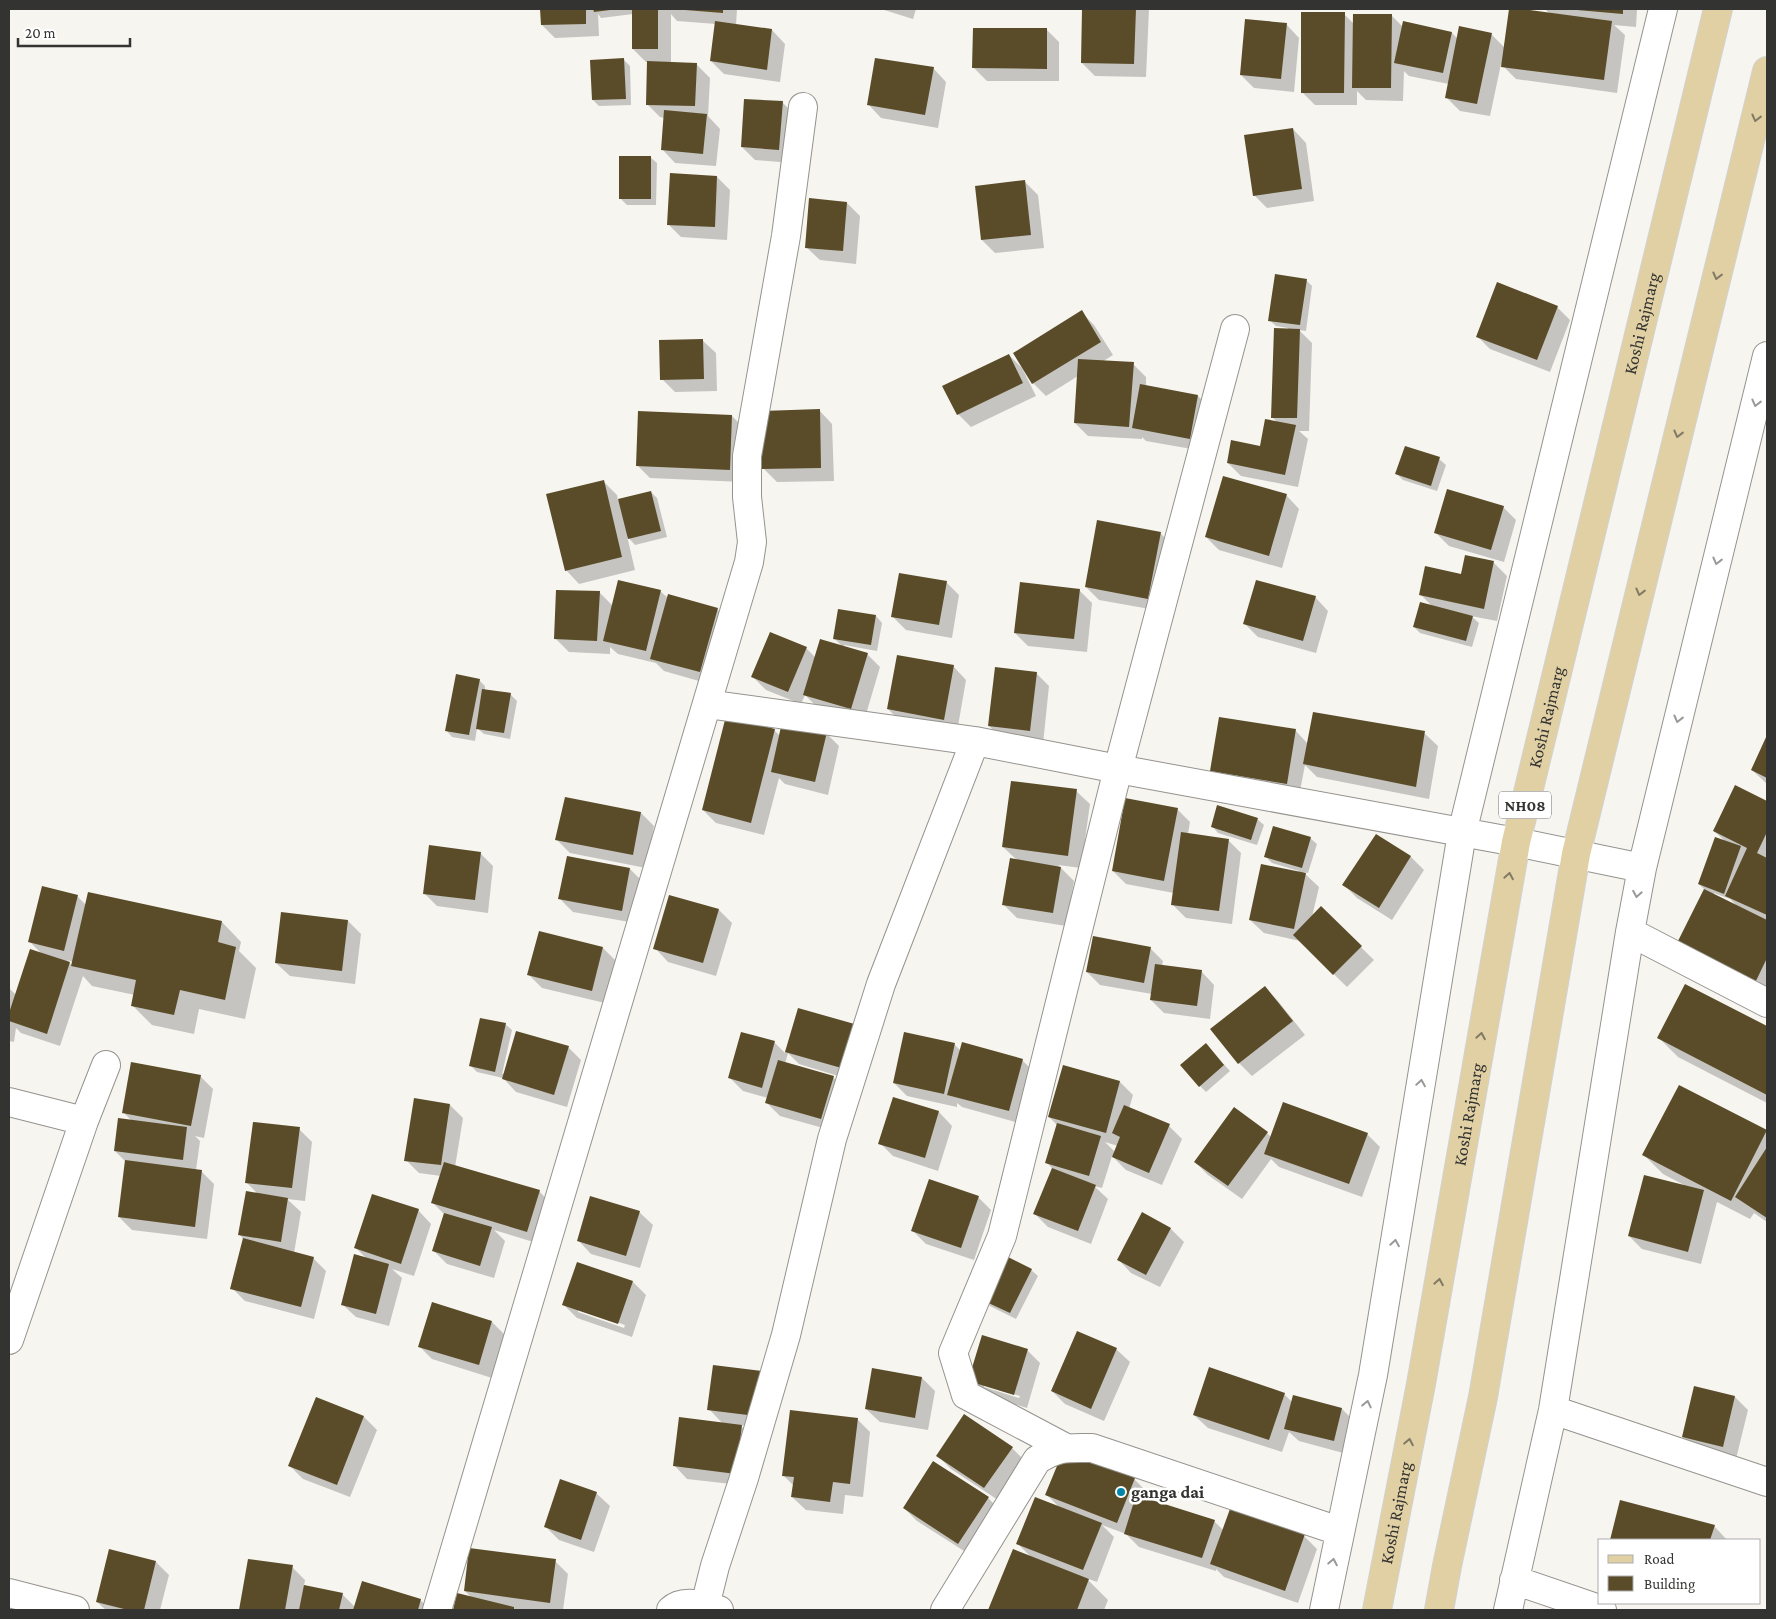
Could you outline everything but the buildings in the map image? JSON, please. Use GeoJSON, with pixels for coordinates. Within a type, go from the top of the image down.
{"type":"FeatureCollection","features":[{"type":"Feature","properties":{"kind":"main road","name":"Koshi Rajmarg"},"geometry":{"type":"LineString","coordinates":[[1377,1610],[1421,1384],[1516,842],[1718,9]]}},
{"type":"Feature","properties":{"kind":"main road"},"geometry":{"type":"LineString","coordinates":[[1439,1610],[1483,1397],[1576,854],[1767,71]]}},
{"type":"Feature","properties":{"kind":"street"},"geometry":{"type":"LineString","coordinates":[[1324,1610],[1373,1375],[1462,833],[1663,9]]}},
{"type":"Feature","properties":{"kind":"street"},"geometry":{"type":"LineString","coordinates":[[437,1610],[750,556],[752,542],[747,496],[747,456],[786,236],[803,107]]}},
{"type":"Feature","properties":{"kind":"street"},"geometry":{"type":"LineString","coordinates":[[1066,1448],[966,1395],[953,1353],[1002,1236],[1118,769],[1235,329]]}},
{"type":"Feature","properties":{"kind":"street"},"geometry":{"type":"LineString","coordinates":[[1508,1610],[1553,1410],[1642,868],[1767,356]]}},
{"type":"Feature","properties":{"kind":"street"},"geometry":{"type":"LineString","coordinates":[[707,704],[974,741],[1516,842],[1642,868]]}},
{"type":"Feature","properties":{"kind":"street"},"geometry":{"type":"LineString","coordinates":[[671,1610],[683,1604],[692,1603],[712,1608],[715,1566],[744,1478],[786,1335],[832,1139],[881,984],[974,741]]}},
{"type":"Feature","properties":{"kind":"street"},"geometry":{"type":"LineString","coordinates":[[1630,932],[1767,1002]]}},
{"type":"Feature","properties":{"kind":"street"},"geometry":{"type":"LineString","coordinates":[[11,1326],[84,1121],[106,1065]]}},
{"type":"Feature","properties":{"kind":"street"},"geometry":{"type":"LineString","coordinates":[[9,1102],[84,1121]]}},
{"type":"Feature","properties":{"kind":"street"},"geometry":{"type":"LineString","coordinates":[[1553,1410],[1767,1482]]}},
{"type":"Feature","properties":{"kind":"street"},"geometry":{"type":"LineString","coordinates":[[945,1610],[1036,1460],[1052,1451],[1066,1448],[1092,1448],[1339,1531]]}},
{"type":"Feature","properties":{"kind":"street"},"geometry":{"type":"LineString","coordinates":[[1514,1580],[1602,1610]]}},
{"type":"Feature","properties":{"kind":"street"},"geometry":{"type":"LineString","coordinates":[[9,1593],[74,1610]]}},
{"type":"Feature","properties":{"kind":"place","name":"ganga dai"},"geometry":{"type":"Point","coordinates":[1121,1492]}}]}
